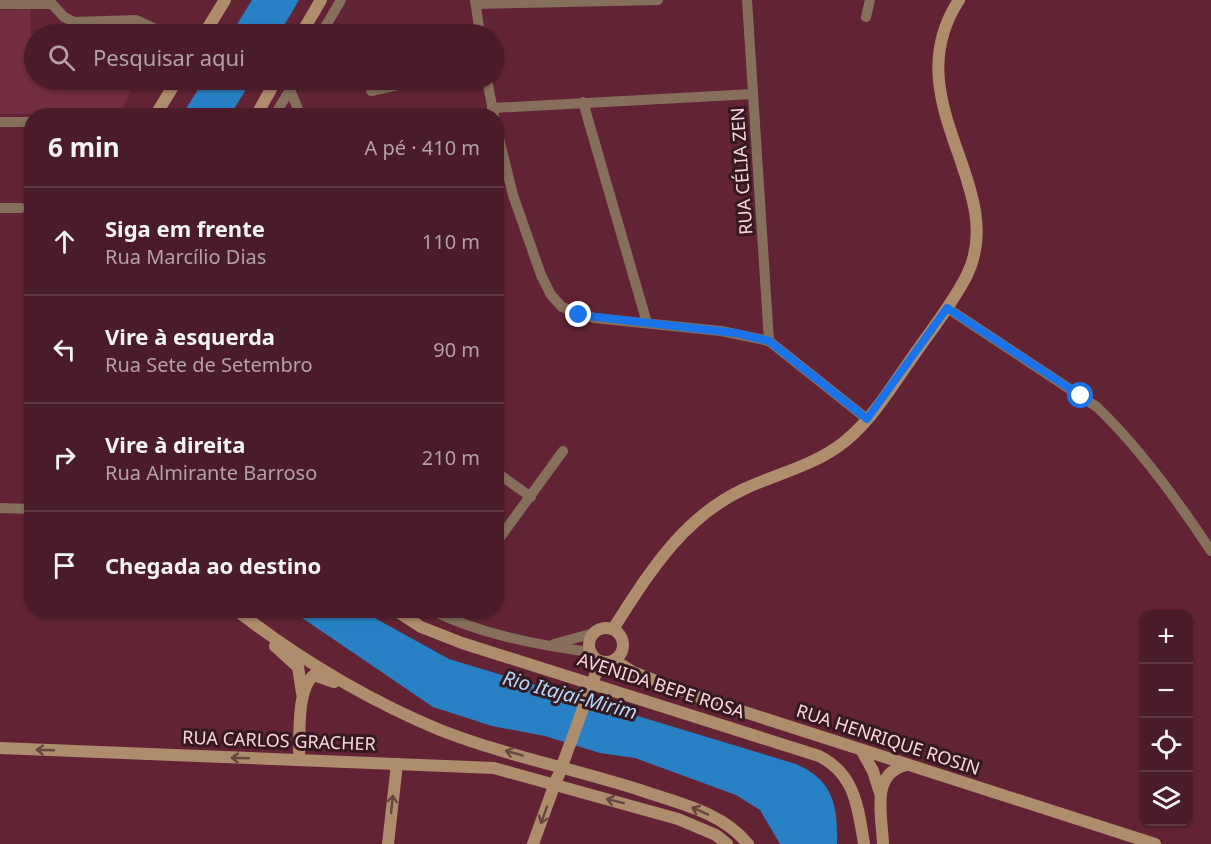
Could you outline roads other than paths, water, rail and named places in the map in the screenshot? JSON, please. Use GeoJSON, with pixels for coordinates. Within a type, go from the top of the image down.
{"type":"FeatureCollection","features":[{"type":"Feature","properties":{"kind":"main road"},"geometry":{"type":"LineString","coordinates":[[210,24],[225,0]]}},
{"type":"Feature","properties":{"kind":"main road"},"geometry":{"type":"LineString","coordinates":[[307,24],[321,0]]}},
{"type":"Feature","properties":{"kind":"main road"},"geometry":{"type":"LineString","coordinates":[[613,629],[665,553],[690,524],[721,501],[836,448],[867,419],[947,308],[967,275],[976,243],[974,207],[947,126],[939,87],[941,35],[959,0]]}},
{"type":"Feature","properties":{"kind":"main road"},"geometry":{"type":"LineString","coordinates":[[160,108],[171,90]]}},
{"type":"Feature","properties":{"kind":"main road"},"geometry":{"type":"LineString","coordinates":[[260,108],[270,90]]}},
{"type":"Feature","properties":{"kind":"main road"},"geometry":{"type":"LineString","coordinates":[[246,618],[360,692],[393,709],[452,734],[692,807],[728,824],[748,844]]}},
{"type":"Feature","properties":{"kind":"main road","name":"AVENIDA BEPE ROSA"},"geometry":{"type":"LineString","coordinates":[[408,618],[422,627],[462,643],[819,756],[840,770],[854,791],[864,844]]}},
{"type":"Feature","properties":{"kind":"main road"},"geometry":{"type":"LineString","coordinates":[[254,624],[264,637],[298,667],[302,678],[299,760]]}},
{"type":"Feature","properties":{"kind":"main road"},"geometry":{"type":"LineString","coordinates":[[533,844],[596,661],[589,642],[594,633],[603,628],[613,629],[621,636],[623,647],[614,660],[596,661]]}},
{"type":"Feature","properties":{"kind":"main road","name":"RUA HENRIQUE ROSIN"},"geometry":{"type":"LineString","coordinates":[[614,660],[624,668],[656,682],[862,751],[1155,844]]}},
{"type":"Feature","properties":{"kind":"main road"},"geometry":{"type":"LineString","coordinates":[[302,696],[307,683],[314,675],[360,692]]}},
{"type":"Feature","properties":{"kind":"main road","name":"RUA CARLOS GRACHER"},"geometry":{"type":"LineString","coordinates":[[0,748],[494,768],[556,781],[678,819],[716,835],[727,844]]}},
{"type":"Feature","properties":{"kind":"main road"},"geometry":{"type":"LineString","coordinates":[[862,751],[873,771],[881,797]]}},
{"type":"Feature","properties":{"kind":"main road"},"geometry":{"type":"LineString","coordinates":[[388,844],[397,764]]}},
{"type":"Feature","properties":{"kind":"main road"},"geometry":{"type":"LineString","coordinates":[[883,844],[882,783],[889,772],[906,765]]}},
{"type":"Feature","properties":{"kind":"street"},"geometry":{"type":"LineString","coordinates":[[327,24],[341,0]]}},
{"type":"Feature","properties":{"kind":"street"},"geometry":{"type":"LineString","coordinates":[[478,24],[475,2],[658,0]]}},
{"type":"Feature","properties":{"kind":"street","name":"RUA CÉLIA ZEN"},"geometry":{"type":"LineString","coordinates":[[747,0],[769,341]]}},
{"type":"Feature","properties":{"kind":"street"},"geometry":{"type":"LineString","coordinates":[[866,17],[870,0]]}},
{"type":"Feature","properties":{"kind":"street"},"geometry":{"type":"LineString","coordinates":[[0,4],[52,4],[64,17],[74,22],[136,20],[150,24]]}},
{"type":"Feature","properties":{"kind":"street"},"geometry":{"type":"LineString","coordinates":[[279,108],[290,90]]}},
{"type":"Feature","properties":{"kind":"street"},"geometry":{"type":"LineString","coordinates":[[294,90],[299,108]]}},
{"type":"Feature","properties":{"kind":"street"},"geometry":{"type":"LineString","coordinates":[[371,91],[376,90]]}},
{"type":"Feature","properties":{"kind":"street"},"geometry":{"type":"LineString","coordinates":[[489,90],[492,108]]}},
{"type":"Feature","properties":{"kind":"street"},"geometry":{"type":"LineString","coordinates":[[504,111],[583,102],[753,94]]}},
{"type":"Feature","properties":{"kind":"street"},"geometry":{"type":"LineString","coordinates":[[583,102],[647,323]]}},
{"type":"Feature","properties":{"kind":"street"},"geometry":{"type":"LineString","coordinates":[[0,122],[24,122]]}},
{"type":"Feature","properties":{"kind":"street"},"geometry":{"type":"LineString","coordinates":[[504,158],[513,195],[541,275],[551,295],[562,307],[579,315],[736,333],[769,341],[867,419]]}},
{"type":"Feature","properties":{"kind":"street"},"geometry":{"type":"LineString","coordinates":[[0,208],[21,208]]}},
{"type":"Feature","properties":{"kind":"street"},"geometry":{"type":"LineString","coordinates":[[947,308],[1097,407],[1114,424],[1188,516],[1211,551]]}},
{"type":"Feature","properties":{"kind":"street"},"geometry":{"type":"LineString","coordinates":[[504,532],[563,451]]}},
{"type":"Feature","properties":{"kind":"street"},"geometry":{"type":"LineString","coordinates":[[504,478],[531,497]]}},
{"type":"Feature","properties":{"kind":"street"},"geometry":{"type":"LineString","coordinates":[[0,508],[24,509]]}},
{"type":"Feature","properties":{"kind":"street"},"geometry":{"type":"LineString","coordinates":[[457,618],[493,633],[596,661]]}},
{"type":"Feature","properties":{"kind":"street"},"geometry":{"type":"LineString","coordinates":[[545,646],[571,642],[594,633]]}},
{"type":"Feature","properties":{"kind":"water"},"geometry":{"type":"Polygon","coordinates":[[[252,0],[299,0],[285,24],[237,24],[252,0]]]}},
{"type":"Feature","properties":{"kind":"water"},"geometry":{"type":"Polygon","coordinates":[[[198,90],[246,90],[234,108],[186,108],[198,90]]]}},
{"type":"Feature","properties":{"kind":"water"},"geometry":{"type":"Polygon","coordinates":[[[302,618],[375,618],[449,659],[796,764],[818,778],[831,795],[836,817],[837,844],[780,844],[760,810],[736,795],[635,758],[600,753],[545,736],[492,726],[433,707],[302,618]]]}},
{"type":"Feature","properties":{"kind":"water label","name":"Rio Itajaí-Mirim"},"geometry":{"type":"Point","coordinates":[570,695]}}]}
